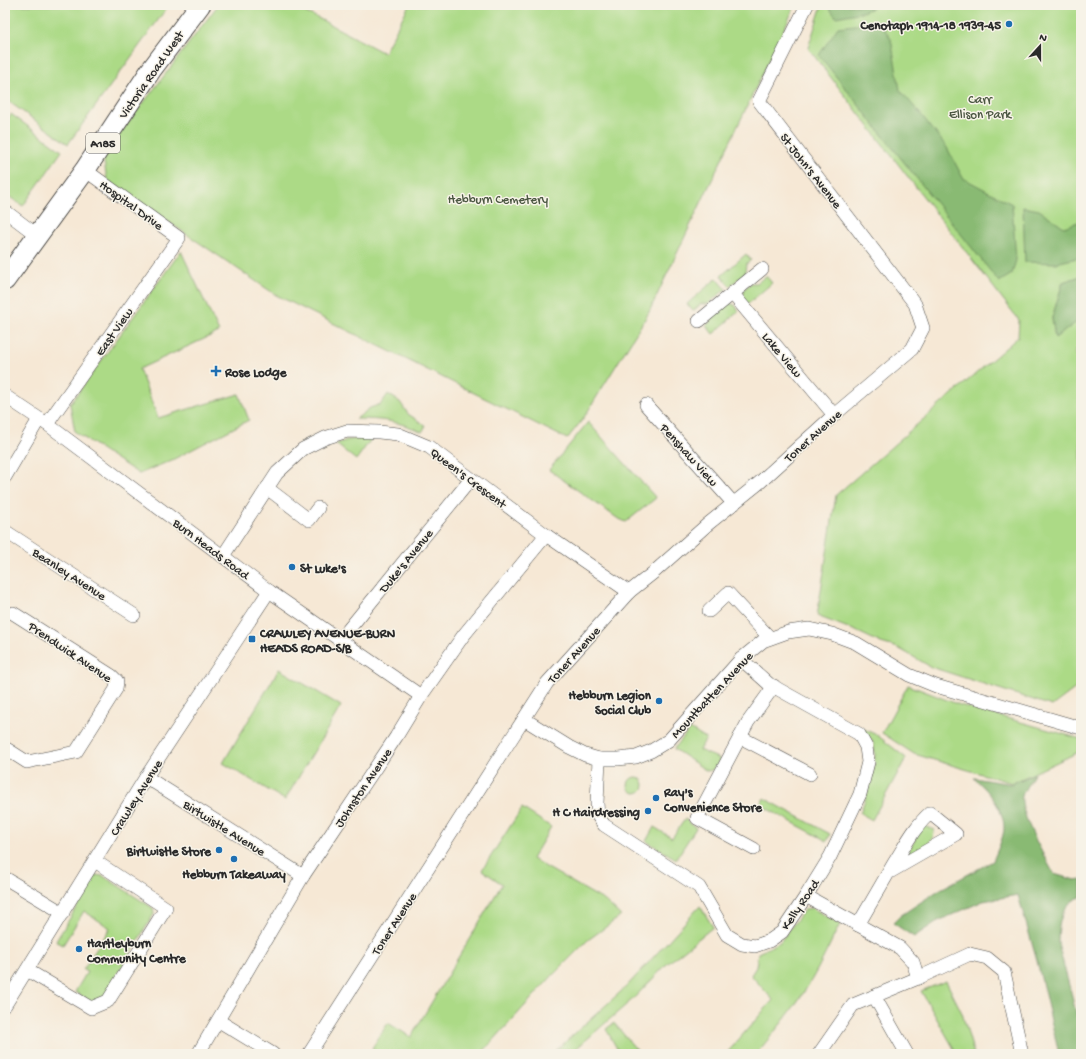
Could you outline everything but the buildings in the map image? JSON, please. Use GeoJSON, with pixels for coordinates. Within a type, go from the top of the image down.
{"type":"FeatureCollection","features":[{"type":"Feature","properties":{"kind":"main road","name":"Victoria Road West"},"geometry":{"type":"LineString","coordinates":[[5,280],[85,170],[151,70],[200,5]]}},
{"type":"Feature","properties":{"kind":"street","name":"St John's Avenue"},"geometry":{"type":"LineString","coordinates":[[807,5],[759,101],[915,304],[923,328]]}},
{"type":"Feature","properties":{"kind":"street","name":"Hospital Drive"},"geometry":{"type":"LineString","coordinates":[[85,170],[179,238]]}},
{"type":"Feature","properties":{"kind":"street"},"geometry":{"type":"LineString","coordinates":[[5,211],[38,236]]}},
{"type":"Feature","properties":{"kind":"street","name":"East View"},"geometry":{"type":"LineString","coordinates":[[5,477],[43,422],[179,238]]}},
{"type":"Feature","properties":{"kind":"street"},"geometry":{"type":"LineString","coordinates":[[699,321],[762,269]]}},
{"type":"Feature","properties":{"kind":"street","name":"Lake View"},"geometry":{"type":"LineString","coordinates":[[732,293],[834,415]]}},
{"type":"Feature","properties":{"kind":"street","name":"Toner Avenue"},"geometry":{"type":"LineString","coordinates":[[309,1054],[547,683],[629,592],[653,574],[708,524],[759,483],[834,415],[912,349],[923,328]]}},
{"type":"Feature","properties":{"kind":"street","name":"Burn Heads Road"},"geometry":{"type":"LineString","coordinates":[[5,396],[43,422],[268,591],[421,696]]}},
{"type":"Feature","properties":{"kind":"street","name":"Penshaw View"},"geometry":{"type":"LineString","coordinates":[[646,405],[734,504]]}},
{"type":"Feature","properties":{"kind":"street","name":"Queen's Crescent"},"geometry":{"type":"LineString","coordinates":[[223,556],[277,473],[303,449],[325,438],[347,431],[379,432],[398,434],[429,447],[546,535],[629,592]]}},
{"type":"Feature","properties":{"kind":"street","name":"Duke's Avenue"},"geometry":{"type":"LineString","coordinates":[[340,640],[470,479]]}},
{"type":"Feature","properties":{"kind":"street"},"geometry":{"type":"LineString","coordinates":[[267,488],[309,520],[318,508]]}},
{"type":"Feature","properties":{"kind":"street","name":"Beanley Avenue"},"geometry":{"type":"LineString","coordinates":[[5,531],[134,615]]}},
{"type":"Feature","properties":{"kind":"street","name":"Johnston Avenue"},"geometry":{"type":"LineString","coordinates":[[198,1054],[219,1021],[303,876],[396,737],[421,696],[463,636],[546,535]]}},
{"type":"Feature","properties":{"kind":"street","name":"Crawley Avenue"},"geometry":{"type":"LineString","coordinates":[[5,1005],[95,862],[146,777],[268,591]]}},
{"type":"Feature","properties":{"kind":"street"},"geometry":{"type":"LineString","coordinates":[[709,611],[728,593],[770,638]]}},
{"type":"Feature","properties":{"kind":"street","name":"Prendwick Avenue"},"geometry":{"type":"LineString","coordinates":[[5,748],[27,762],[76,752],[116,689],[117,681],[112,676],[13,613]]}},
{"type":"Feature","properties":{"kind":"street","name":"Mountbatten Avenue"},"geometry":{"type":"LineString","coordinates":[[524,719],[569,747],[585,755],[599,759],[618,759],[636,756],[669,740],[741,659],[763,641],[788,632],[809,629],[832,634],[856,643],[909,675],[936,686],[1081,728]]}},
{"type":"Feature","properties":{"kind":"street","name":"Kelly Road"},"geometry":{"type":"LineString","coordinates":[[599,759],[597,803],[598,816],[604,825],[699,887],[727,935],[742,944],[755,946],[769,941],[782,932],[830,857],[860,794],[868,762],[866,747],[859,734],[774,686],[741,659]]}},
{"type":"Feature","properties":{"kind":"street"},"geometry":{"type":"LineString","coordinates":[[754,849],[697,818],[748,722],[774,686]]}},
{"type":"Feature","properties":{"kind":"street"},"geometry":{"type":"LineString","coordinates":[[740,737],[810,774]]}},
{"type":"Feature","properties":{"kind":"street","name":"Birtwistle Avenue"},"geometry":{"type":"LineString","coordinates":[[146,777],[303,876]]}},
{"type":"Feature","properties":{"kind":"street"},"geometry":{"type":"LineString","coordinates":[[858,925],[888,873],[912,833],[923,820],[930,814],[956,834],[888,873]]}},
{"type":"Feature","properties":{"kind":"street"},"geometry":{"type":"LineString","coordinates":[[27,970],[91,1008],[108,1001],[166,908],[95,862]]}},
{"type":"Feature","properties":{"kind":"street"},"geometry":{"type":"LineString","coordinates":[[5,878],[63,913]]}},
{"type":"Feature","properties":{"kind":"street"},"geometry":{"type":"LineString","coordinates":[[806,896],[900,948],[913,962],[918,978]]}},
{"type":"Feature","properties":{"kind":"street"},"geometry":{"type":"LineString","coordinates":[[819,1054],[853,1005],[918,978],[970,954],[987,958],[1004,972],[1022,1054]]}},
{"type":"Feature","properties":{"kind":"street"},"geometry":{"type":"LineString","coordinates":[[874,996],[907,1054]]}},
{"type":"Feature","properties":{"kind":"street"},"geometry":{"type":"LineString","coordinates":[[219,1021],[273,1054]]}},
{"type":"Feature","properties":{"kind":"green space"},"geometry":{"type":"Polygon","coordinates":[[[5,5],[169,5],[68,144],[5,99],[5,5]]]}},
{"type":"Feature","properties":{"kind":"green space","name":"Hebburn Cemetery"},"geometry":{"type":"Polygon","coordinates":[[[218,5],[288,5],[316,17],[384,53],[409,5],[790,5],[793,10],[648,314],[583,419],[567,439],[276,295],[107,180],[103,156],[218,5]]]}},
{"type":"Feature","properties":{"kind":"green space","name":"Carr Ellison Park"},"geometry":{"type":"Polygon","coordinates":[[[822,5],[1081,5],[1081,276],[1063,282],[1052,318],[1055,337],[1081,319],[1081,347],[1074,352],[1081,361],[1081,684],[1052,706],[931,667],[898,648],[881,643],[856,631],[817,616],[836,495],[1018,337],[1019,320],[808,48],[822,5]]]}},
{"type":"Feature","properties":{"kind":"green space"},"geometry":{"type":"Polygon","coordinates":[[[832,5],[878,5],[863,12],[836,17],[830,9],[832,5]]]}},
{"type":"Feature","properties":{"kind":"green space"},"geometry":{"type":"Polygon","coordinates":[[[880,22],[891,39],[900,90],[946,146],[963,178],[1012,204],[1016,260],[1012,274],[999,282],[819,55],[838,27],[880,22]]]}},
{"type":"Feature","properties":{"kind":"green space"},"geometry":{"type":"Polygon","coordinates":[[[11,114],[62,151],[23,206],[5,194],[5,122],[11,114]]]}},
{"type":"Feature","properties":{"kind":"green space"},"geometry":{"type":"Polygon","coordinates":[[[1023,207],[1039,210],[1064,227],[1081,221],[1081,257],[1056,263],[1025,262],[1023,207]]]}},
{"type":"Feature","properties":{"kind":"green space"},"geometry":{"type":"Polygon","coordinates":[[[181,251],[219,332],[139,369],[158,418],[239,394],[249,420],[172,460],[139,474],[75,432],[70,404],[181,251]]]}},
{"type":"Feature","properties":{"kind":"green space"},"geometry":{"type":"Polygon","coordinates":[[[746,254],[751,260],[746,264],[745,273],[730,286],[721,276],[746,254]]]}},
{"type":"Feature","properties":{"kind":"green space"},"geometry":{"type":"Polygon","coordinates":[[[766,276],[772,283],[748,304],[743,299],[744,289],[751,283],[757,283],[766,276]]]}},
{"type":"Feature","properties":{"kind":"green space"},"geometry":{"type":"Polygon","coordinates":[[[1081,276],[1081,319],[1055,338],[1052,318],[1063,282],[1081,276]]]}},
{"type":"Feature","properties":{"kind":"green space"},"geometry":{"type":"Polygon","coordinates":[[[717,278],[726,289],[708,304],[701,304],[693,311],[687,304],[717,278]]]}},
{"type":"Feature","properties":{"kind":"green space"},"geometry":{"type":"Polygon","coordinates":[[[728,303],[735,305],[739,311],[713,334],[706,325],[712,320],[716,310],[728,303]]]}},
{"type":"Feature","properties":{"kind":"green space"},"geometry":{"type":"Polygon","coordinates":[[[388,394],[400,402],[408,414],[426,426],[422,432],[390,421],[356,419],[370,408],[381,404],[388,394]]]}},
{"type":"Feature","properties":{"kind":"green space"},"geometry":{"type":"Polygon","coordinates":[[[588,422],[656,498],[626,522],[617,518],[549,470],[588,422]]]}},
{"type":"Feature","properties":{"kind":"green space"},"geometry":{"type":"Polygon","coordinates":[[[372,438],[356,460],[336,444],[347,440],[372,438]]]}},
{"type":"Feature","properties":{"kind":"green space"},"geometry":{"type":"Polygon","coordinates":[[[279,669],[341,706],[285,800],[223,763],[279,669]]]}},
{"type":"Feature","properties":{"kind":"green space"},"geometry":{"type":"Polygon","coordinates":[[[908,685],[960,705],[1081,739],[1081,751],[1012,783],[914,754],[882,733],[908,685]]]}},
{"type":"Feature","properties":{"kind":"green space"},"geometry":{"type":"Polygon","coordinates":[[[861,728],[877,735],[906,758],[872,820],[860,813],[871,780],[875,754],[872,741],[861,728]]]}},
{"type":"Feature","properties":{"kind":"green space"},"geometry":{"type":"Polygon","coordinates":[[[690,729],[706,739],[699,750],[720,759],[712,770],[707,771],[674,749],[690,729]]]}},
{"type":"Feature","properties":{"kind":"green space"},"geometry":{"type":"Polygon","coordinates":[[[1034,774],[1022,796],[1022,804],[1028,824],[1054,874],[1075,880],[1081,879],[1081,897],[1069,904],[1062,915],[1058,943],[1077,1016],[1081,1020],[1081,1054],[1059,1054],[1037,961],[1018,895],[983,901],[936,922],[914,937],[893,923],[900,916],[939,890],[993,861],[1003,836],[1003,821],[998,807],[990,794],[974,778],[1011,784],[1034,774]]]}},
{"type":"Feature","properties":{"kind":"green space"},"geometry":{"type":"Polygon","coordinates":[[[636,777],[642,779],[644,785],[642,791],[636,793],[630,791],[628,785],[630,779],[636,777]]]}},
{"type":"Feature","properties":{"kind":"green space"},"geometry":{"type":"Polygon","coordinates":[[[764,798],[830,834],[827,841],[760,805],[764,798]]]}},
{"type":"Feature","properties":{"kind":"green space"},"geometry":{"type":"Polygon","coordinates":[[[522,808],[551,827],[532,859],[605,901],[621,916],[588,940],[553,975],[481,1054],[381,1054],[372,1048],[388,1023],[411,1037],[502,884],[482,870],[522,808]]]}},
{"type":"Feature","properties":{"kind":"green space"},"geometry":{"type":"Polygon","coordinates":[[[685,819],[696,828],[676,859],[646,841],[654,827],[672,838],[685,819]]]}},
{"type":"Feature","properties":{"kind":"green space"},"geometry":{"type":"Polygon","coordinates":[[[924,826],[934,830],[932,840],[920,849],[906,856],[920,831],[924,826]]]}},
{"type":"Feature","properties":{"kind":"green space"},"geometry":{"type":"Polygon","coordinates":[[[96,875],[103,876],[153,908],[154,914],[104,996],[92,1002],[75,992],[87,972],[83,970],[110,928],[84,911],[63,945],[56,941],[96,875]]]}},
{"type":"Feature","properties":{"kind":"green space"},"geometry":{"type":"Polygon","coordinates":[[[700,906],[713,927],[667,964],[634,998],[570,1054],[552,1054],[627,986],[700,906]]]}},
{"type":"Feature","properties":{"kind":"green space"},"geometry":{"type":"Polygon","coordinates":[[[812,908],[840,924],[813,978],[774,1033],[756,1054],[726,1054],[773,1000],[751,975],[756,967],[758,953],[780,942],[805,909],[812,908]]]}},
{"type":"Feature","properties":{"kind":"green space"},"geometry":{"type":"Polygon","coordinates":[[[946,981],[962,1013],[974,1054],[957,1054],[921,991],[946,981]]]}},
{"type":"Feature","properties":{"kind":"green space"},"geometry":{"type":"Polygon","coordinates":[[[614,1023],[640,1054],[620,1054],[606,1029],[614,1023]]]}},
{"type":"Feature","properties":{"kind":"place","name":"Cenotaph 1914-18 1939-45"},"geometry":{"type":"Point","coordinates":[1009,24]}},
{"type":"Feature","properties":{"kind":"place","name":"Rose Lodge"},"geometry":{"type":"Point","coordinates":[216,371]}},
{"type":"Feature","properties":{"kind":"place","name":"St Luke's"},"geometry":{"type":"Point","coordinates":[292,567]}},
{"type":"Feature","properties":{"kind":"place","name":"CRAWLEY AVENUE-BURN HEADS ROAD-S/B"},"geometry":{"type":"Point","coordinates":[252,639]}},
{"type":"Feature","properties":{"kind":"place","name":"Hebburn Legion Social Club"},"geometry":{"type":"Point","coordinates":[659,701]}},
{"type":"Feature","properties":{"kind":"place","name":"Ray's Convenience Store"},"geometry":{"type":"Point","coordinates":[656,798]}},
{"type":"Feature","properties":{"kind":"place","name":"H C Hairdressing"},"geometry":{"type":"Point","coordinates":[648,811]}},
{"type":"Feature","properties":{"kind":"place","name":"Birtwistle Store"},"geometry":{"type":"Point","coordinates":[219,850]}},
{"type":"Feature","properties":{"kind":"place","name":"Hebburn Takeaway"},"geometry":{"type":"Point","coordinates":[234,859]}},
{"type":"Feature","properties":{"kind":"place","name":"Hartleyburn Community Centre"},"geometry":{"type":"Point","coordinates":[79,949]}}]}
